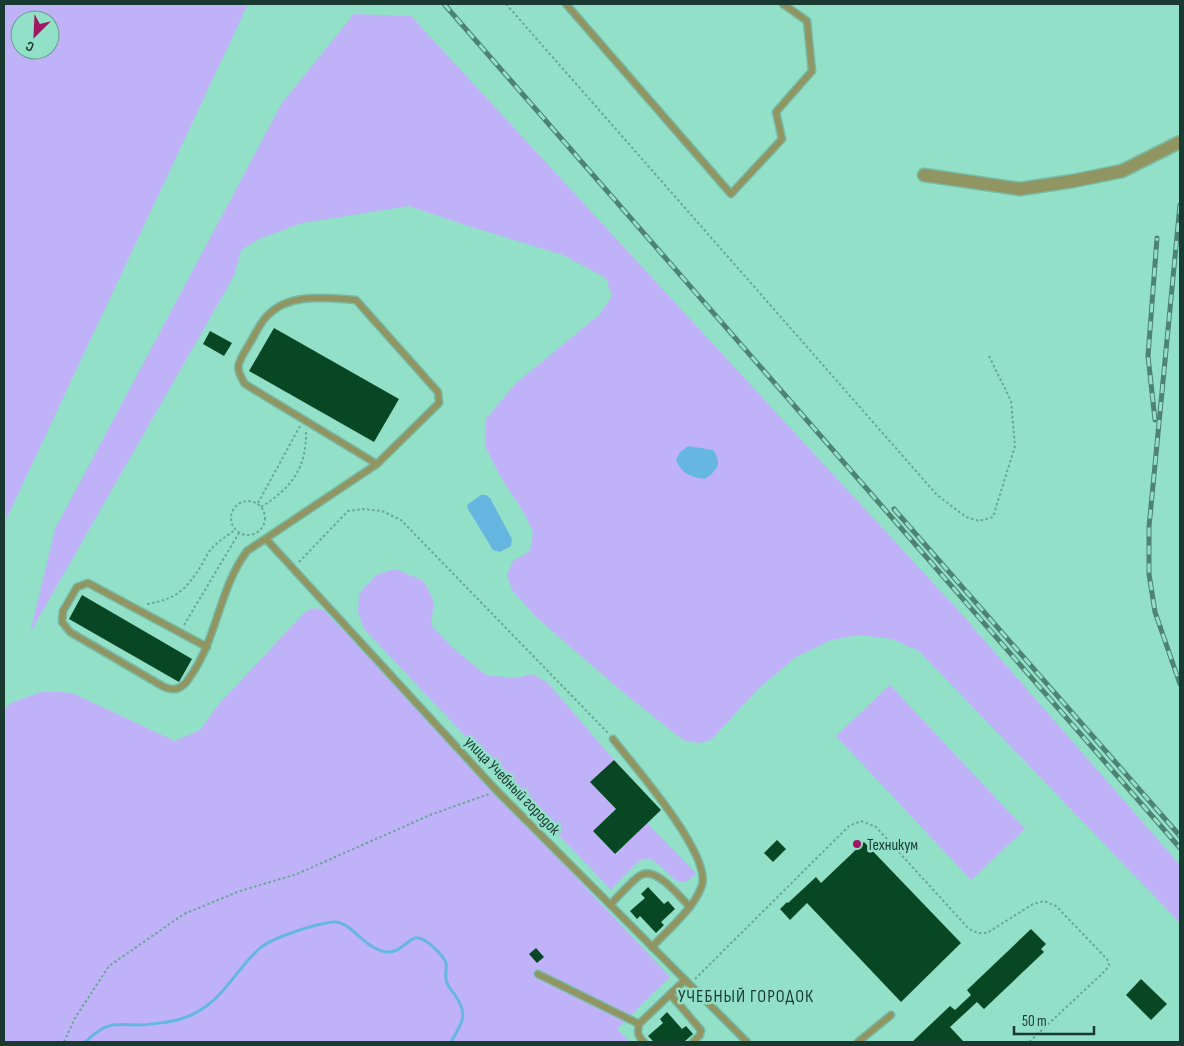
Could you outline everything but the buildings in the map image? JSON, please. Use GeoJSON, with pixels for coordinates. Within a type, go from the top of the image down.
{"type":"FeatureCollection","features":[{"type":"Feature","properties":{"kind":"street"},"geometry":{"type":"LineString","coordinates":[[924,175],[1020,189],[1122,171],[1180,142]]}},
{"type":"Feature","properties":{"kind":"lane"},"geometry":{"type":"LineString","coordinates":[[566,4],[731,194],[782,139],[776,112],[812,71],[807,21],[783,4]]}},
{"type":"Feature","properties":{"kind":"lane"},"geometry":{"type":"LineString","coordinates":[[207,647],[88,583],[77,587],[63,611],[62,622],[70,632],[164,687],[174,690],[183,686],[199,663],[207,647],[238,563],[247,551],[376,464],[439,402],[438,392],[356,300],[317,298],[298,300],[281,305],[266,316],[238,363],[238,374],[245,384],[376,464]]}},
{"type":"Feature","properties":{"kind":"lane","name":"улица Учебный городок"},"geometry":{"type":"LineString","coordinates":[[266,539],[497,791],[747,1042]]}},
{"type":"Feature","properties":{"kind":"lane"},"geometry":{"type":"LineString","coordinates":[[613,738],[679,824],[703,872],[702,886],[690,907],[652,947]]}},
{"type":"Feature","properties":{"kind":"lane"},"geometry":{"type":"LineString","coordinates":[[610,905],[641,875],[649,872],[658,876],[690,907]]}},
{"type":"Feature","properties":{"kind":"lane"},"geometry":{"type":"LineString","coordinates":[[538,974],[639,1024]]}},
{"type":"Feature","properties":{"kind":"lane"},"geometry":{"type":"LineString","coordinates":[[644,1042],[638,1037],[639,1024],[670,994],[688,982]]}},
{"type":"Feature","properties":{"kind":"lane"},"geometry":{"type":"LineString","coordinates":[[670,994],[701,1030],[700,1035],[693,1042]]}},
{"type":"Feature","properties":{"kind":"lane"},"geometry":{"type":"LineString","coordinates":[[858,1042],[891,1015]]}},
{"type":"Feature","properties":{"kind":"path"},"geometry":{"type":"LineString","coordinates":[[506,4],[937,495],[966,517],[979,521],[993,517],[1015,446],[1011,401],[989,356]]}},
{"type":"Feature","properties":{"kind":"path"},"geometry":{"type":"LineString","coordinates":[[257,504],[304,420]]}},
{"type":"Feature","properties":{"kind":"path"},"geometry":{"type":"LineString","coordinates":[[261,507],[285,488],[299,471],[306,444],[304,420]]}},
{"type":"Feature","properties":{"kind":"path"},"geometry":{"type":"LineString","coordinates":[[246,501],[261,507],[264,511],[265,520],[261,529],[254,535],[240,534],[235,530],[231,520],[236,505],[246,501]]}},
{"type":"Feature","properties":{"kind":"path"},"geometry":{"type":"LineString","coordinates":[[293,568],[348,511],[364,509],[382,510],[400,520],[613,738]]}},
{"type":"Feature","properties":{"kind":"path"},"geometry":{"type":"LineString","coordinates":[[133,607],[164,601],[177,595],[188,584],[210,551],[235,530]]}},
{"type":"Feature","properties":{"kind":"path"},"geometry":{"type":"LineString","coordinates":[[180,632],[240,534]]}},
{"type":"Feature","properties":{"kind":"path"},"geometry":{"type":"LineString","coordinates":[[64,1042],[75,1018],[109,966],[184,914],[240,891],[297,874],[430,816],[497,791]]}},
{"type":"Feature","properties":{"kind":"path"},"geometry":{"type":"LineString","coordinates":[[688,982],[849,826],[861,821],[876,827],[969,929],[978,933],[987,933],[1033,904],[1044,901],[1056,906],[1107,959],[1109,965],[1106,970],[1029,1042]]}},
{"type":"Feature","properties":{"kind":"shaded area"},"geometry":{"type":"Polygon","coordinates":[[[4,4],[248,4],[4,524],[4,4]]]}},
{"type":"Feature","properties":{"kind":"shaded area"},"geometry":{"type":"Polygon","coordinates":[[[354,14],[411,16],[958,610],[1180,865],[1180,923],[919,651],[892,639],[860,635],[831,640],[796,657],[759,688],[711,740],[698,743],[683,740],[619,689],[536,617],[512,590],[507,575],[513,561],[530,551],[533,532],[524,513],[500,476],[485,446],[486,419],[516,383],[599,315],[612,296],[606,278],[563,255],[409,206],[302,223],[259,239],[241,250],[234,276],[30,633],[55,529],[282,103],[354,14]]]}},
{"type":"Feature","properties":{"kind":"shaded area"},"geometry":{"type":"Polygon","coordinates":[[[395,569],[424,581],[434,602],[431,625],[453,648],[486,675],[516,678],[532,674],[547,682],[614,760],[591,782],[616,809],[593,831],[615,854],[647,823],[696,873],[692,878],[682,882],[676,880],[659,865],[647,859],[637,863],[611,890],[364,629],[358,611],[359,594],[376,575],[395,569]]]}},
{"type":"Feature","properties":{"kind":"shaded area"},"geometry":{"type":"Polygon","coordinates":[[[313,608],[324,610],[670,977],[617,1029],[630,1042],[4,1042],[4,710],[13,702],[44,691],[72,693],[175,741],[200,730],[219,704],[304,613],[313,608]]]}},
{"type":"Feature","properties":{"kind":"shaded area"},"geometry":{"type":"Polygon","coordinates":[[[890,685],[1025,829],[971,880],[836,736],[890,685]]]}},
{"type":"Feature","properties":{"kind":"water"},"geometry":{"type":"Polygon","coordinates":[[[688,446],[713,450],[716,455],[718,459],[717,466],[713,473],[705,479],[687,474],[678,465],[676,460],[680,452],[688,446]]]}},
{"type":"Feature","properties":{"kind":"water"},"geometry":{"type":"Polygon","coordinates":[[[481,495],[486,495],[490,498],[512,539],[511,546],[500,552],[493,550],[468,509],[467,505],[481,495]]]}},
{"type":"Feature","properties":{"kind":"waterway"},"geometry":{"type":"LineString","coordinates":[[85,1042],[101,1029],[110,1026],[166,1022],[181,1019],[195,1013],[216,998],[249,959],[265,944],[294,932],[333,922],[346,926],[381,951],[393,952],[415,938],[424,940],[438,951],[446,963],[448,986],[459,1002],[463,1014],[461,1024],[451,1042]]}},
{"type":"Feature","properties":{"kind":"railway"},"geometry":{"type":"LineString","coordinates":[[444,4],[1180,848]]}},
{"type":"Feature","properties":{"kind":"railway"},"geometry":{"type":"LineString","coordinates":[[1180,205],[1149,527],[1149,574],[1155,612],[1180,684]]}},
{"type":"Feature","properties":{"kind":"railway"},"geometry":{"type":"LineString","coordinates":[[1155,420],[1148,356],[1157,238]]}},
{"type":"Feature","properties":{"kind":"railway"},"geometry":{"type":"LineString","coordinates":[[894,509],[1180,836]]}},
{"type":"Feature","properties":{"kind":"place","name":"Техникум"},"geometry":{"type":"Point","coordinates":[857,844]}},
{"type":"Feature","properties":{"kind":"district","name":"УЧЕБНЫЙ ГОРОДОК"},"geometry":{"type":"Point","coordinates":[746,996]}}]}
